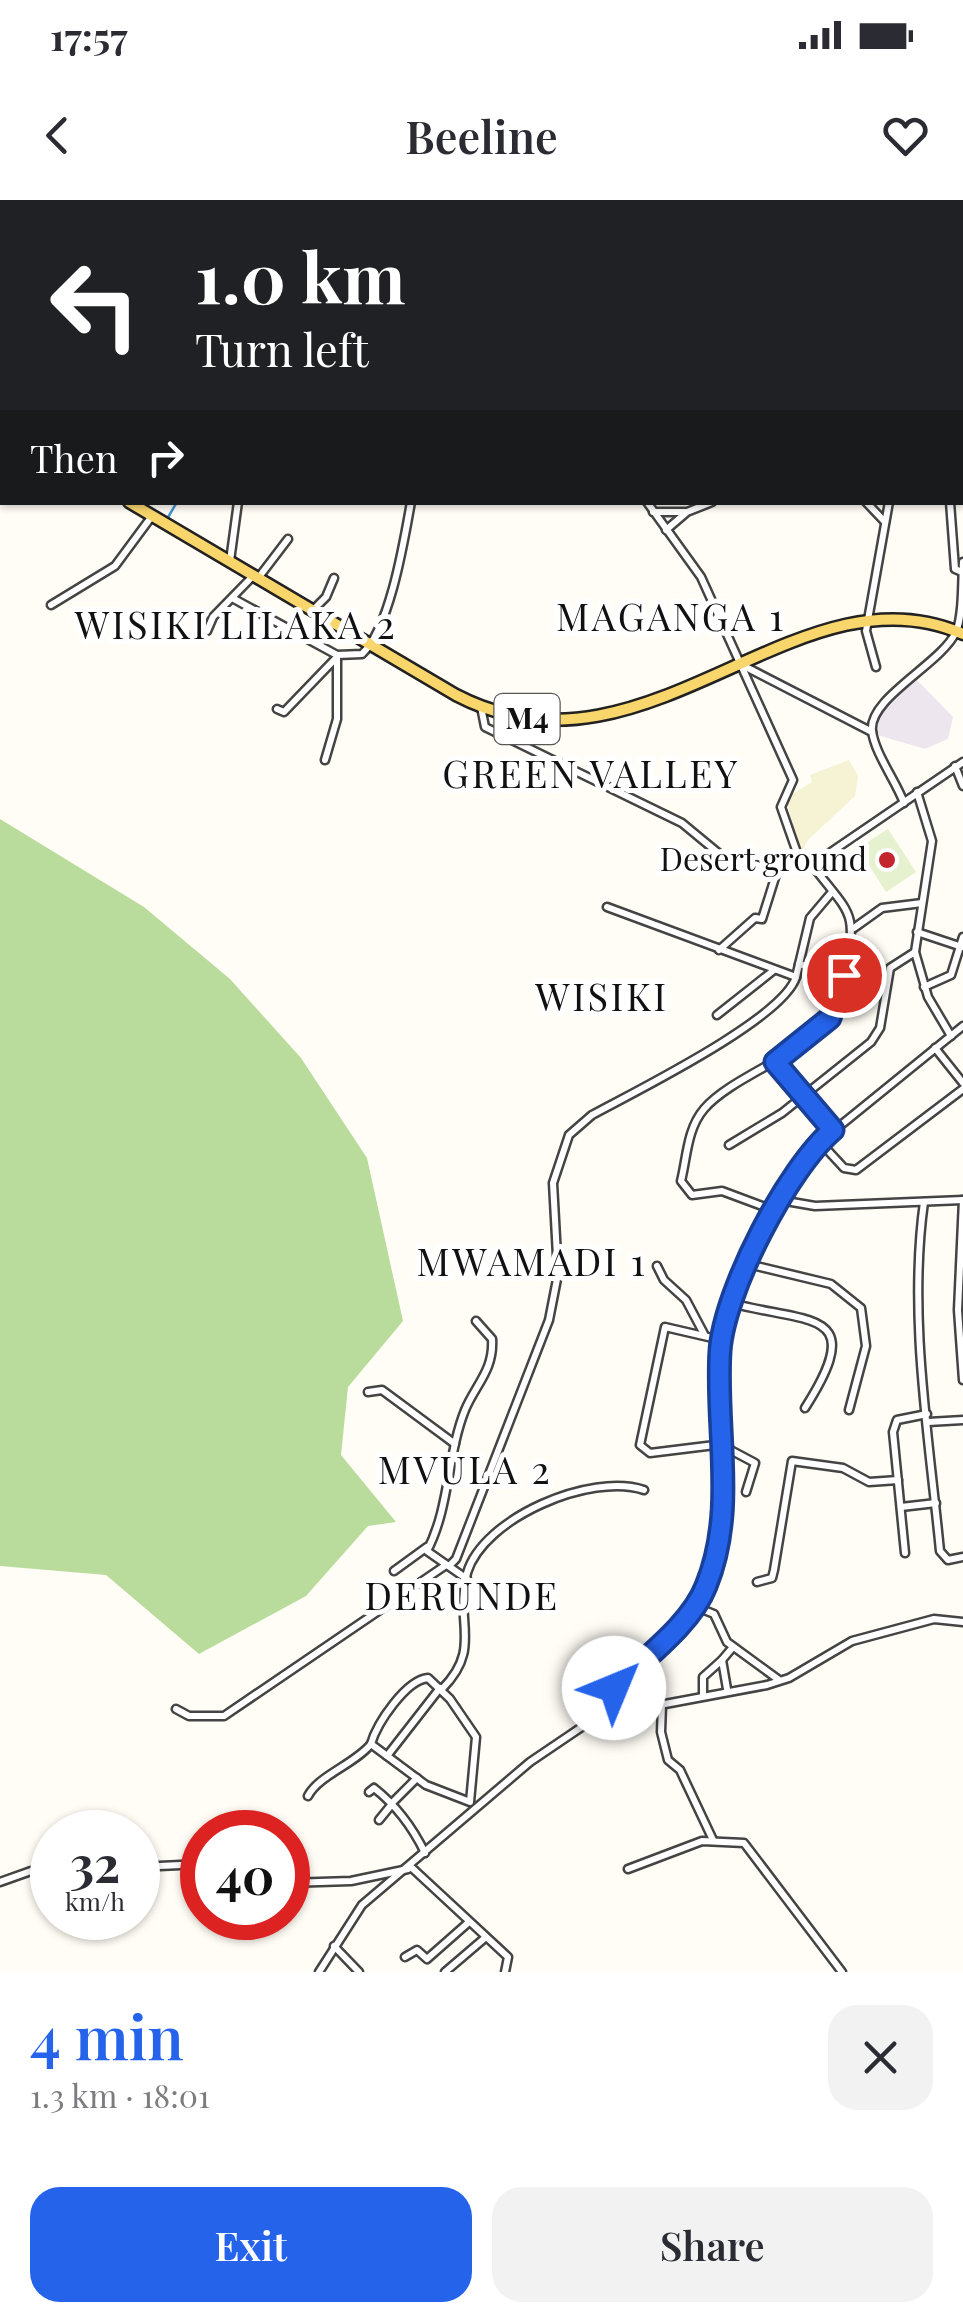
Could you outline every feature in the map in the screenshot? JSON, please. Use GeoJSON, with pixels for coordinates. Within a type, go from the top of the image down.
{"type":"FeatureCollection","features":[{"type":"Feature","properties":{"kind":"main road","name":"M4"},"geometry":{"type":"LineString","coordinates":[[134,505],[481,708],[536,720],[597,718],[639,706],[809,636],[868,622],[904,622],[960,632]]}},
{"type":"Feature","properties":{"kind":"street"},"geometry":{"type":"LineString","coordinates":[[230,562],[238,505]]}},
{"type":"Feature","properties":{"kind":"street"},"geometry":{"type":"LineString","coordinates":[[234,599],[337,657],[362,654],[371,645],[397,578],[410,505]]}},
{"type":"Feature","properties":{"kind":"street"},"geometry":{"type":"LineString","coordinates":[[649,505],[701,577],[792,778],[780,803],[802,867]]}},
{"type":"Feature","properties":{"kind":"street"},"geometry":{"type":"LineString","coordinates":[[666,530],[687,512],[704,505]]}},
{"type":"Feature","properties":{"kind":"street"},"geometry":{"type":"LineString","coordinates":[[869,505],[886,523]]}},
{"type":"Feature","properties":{"kind":"street"},"geometry":{"type":"LineString","coordinates":[[876,666],[866,637],[889,505]]}},
{"type":"Feature","properties":{"kind":"street"},"geometry":{"type":"LineString","coordinates":[[950,505],[955,569],[963,572]]}},
{"type":"Feature","properties":{"kind":"street"},"geometry":{"type":"LineString","coordinates":[[653,512],[687,512]]}},
{"type":"Feature","properties":{"kind":"street"},"geometry":{"type":"LineString","coordinates":[[52,606],[115,566],[152,516]]}},
{"type":"Feature","properties":{"kind":"street"},"geometry":{"type":"LineString","coordinates":[[207,631],[213,617],[288,539]]}},
{"type":"Feature","properties":{"kind":"street"},"geometry":{"type":"LineString","coordinates":[[872,732],[880,706],[932,663],[960,632],[963,562]]}},
{"type":"Feature","properties":{"kind":"street"},"geometry":{"type":"LineString","coordinates":[[312,611],[326,597],[334,578]]}},
{"type":"Feature","properties":{"kind":"street"},"geometry":{"type":"LineString","coordinates":[[278,710],[284,712],[337,657]]}},
{"type":"Feature","properties":{"kind":"street"},"geometry":{"type":"LineString","coordinates":[[325,760],[338,708],[337,657]]}},
{"type":"Feature","properties":{"kind":"street"},"geometry":{"type":"LineString","coordinates":[[742,665],[872,732],[904,803]]}},
{"type":"Feature","properties":{"kind":"street"},"geometry":{"type":"LineString","coordinates":[[481,708],[480,720],[485,727],[682,823],[720,856],[778,868],[812,865],[959,764],[963,786]]}},
{"type":"Feature","properties":{"kind":"street"},"geometry":{"type":"LineString","coordinates":[[917,792],[932,841],[915,952],[924,987],[951,1036]]}},
{"type":"Feature","properties":{"kind":"street"},"geometry":{"type":"LineString","coordinates":[[768,1225],[765,1208],[722,1191],[692,1195],[681,1181],[692,1130],[701,1113],[724,1092],[775,1062],[830,1018],[854,928],[846,908],[812,865]]}},
{"type":"Feature","properties":{"kind":"street"},"geometry":{"type":"LineString","coordinates":[[719,950],[755,918],[762,919],[778,868]]}},
{"type":"Feature","properties":{"kind":"street"},"geometry":{"type":"LineString","coordinates":[[176,1708],[190,1716],[224,1716],[456,1559],[549,1320],[558,1255],[552,1188],[569,1135],[592,1116],[754,1020],[789,993],[810,918],[832,892]]}},
{"type":"Feature","properties":{"kind":"street"},"geometry":{"type":"LineString","coordinates":[[854,928],[891,905],[922,903]]}},
{"type":"Feature","properties":{"kind":"street"},"geometry":{"type":"LineString","coordinates":[[607,907],[796,977]]}},
{"type":"Feature","properties":{"kind":"street"},"geometry":{"type":"LineString","coordinates":[[846,908],[868,916]]}},
{"type":"Feature","properties":{"kind":"street"},"geometry":{"type":"LineString","coordinates":[[917,932],[962,947]]}},
{"type":"Feature","properties":{"kind":"street"},"geometry":{"type":"LineString","coordinates":[[924,987],[951,975],[963,937]]}},
{"type":"Feature","properties":{"kind":"street"},"geometry":{"type":"LineString","coordinates":[[728,1145],[803,1096],[875,1038],[890,968],[915,952]]}},
{"type":"Feature","properties":{"kind":"street"},"geometry":{"type":"LineString","coordinates":[[799,964],[844,975]]}},
{"type":"Feature","properties":{"kind":"street"},"geometry":{"type":"LineString","coordinates":[[716,1015],[774,970]]}},
{"type":"Feature","properties":{"kind":"street"},"geometry":{"type":"LineString","coordinates":[[595,1718],[610,1693],[706,1589],[718,1543],[723,1445],[721,1340],[730,1304],[795,1171],[833,1130],[963,1026]]}},
{"type":"Feature","properties":{"kind":"street"},"geometry":{"type":"LineString","coordinates":[[820,1142],[844,1168],[860,1169],[963,1086],[936,1048]]}},
{"type":"Feature","properties":{"kind":"street"},"geometry":{"type":"LineString","coordinates":[[775,1062],[833,1130]]}},
{"type":"Feature","properties":{"kind":"street"},"geometry":{"type":"LineString","coordinates":[[780,1200],[815,1206],[963,1200],[958,1310],[963,1380]]}},
{"type":"Feature","properties":{"kind":"street"},"geometry":{"type":"LineString","coordinates":[[924,1202],[919,1264],[941,1555],[948,1560],[963,1557]]}},
{"type":"Feature","properties":{"kind":"street"},"geometry":{"type":"LineString","coordinates":[[748,1264],[831,1284],[861,1308],[866,1346],[849,1410]]}},
{"type":"Feature","properties":{"kind":"street"},"geometry":{"type":"LineString","coordinates":[[657,1266],[664,1280],[686,1300],[705,1335]]}},
{"type":"Feature","properties":{"kind":"street"},"geometry":{"type":"LineString","coordinates":[[730,1304],[810,1319],[831,1334],[834,1344],[828,1370],[804,1408]]}},
{"type":"Feature","properties":{"kind":"street"},"geometry":{"type":"LineString","coordinates":[[466,1579],[428,1554],[428,1547],[438,1526],[466,1406],[484,1380],[492,1354],[492,1339],[476,1321]]}},
{"type":"Feature","properties":{"kind":"street"},"geometry":{"type":"LineString","coordinates":[[721,1340],[665,1327],[653,1366],[640,1445],[650,1453],[723,1445],[755,1464],[746,1492]]}},
{"type":"Feature","properties":{"kind":"street"},"geometry":{"type":"LineString","coordinates":[[368,1392],[382,1390],[456,1445]]}},
{"type":"Feature","properties":{"kind":"street"},"geometry":{"type":"LineString","coordinates":[[905,1553],[895,1424],[928,1418],[963,1420]]}},
{"type":"Feature","properties":{"kind":"street"},"geometry":{"type":"LineString","coordinates":[[756,1582],[772,1578],[792,1461],[856,1474],[871,1482],[898,1480]]}},
{"type":"Feature","properties":{"kind":"street"},"geometry":{"type":"LineString","coordinates":[[387,1756],[463,1664],[466,1579],[472,1562],[497,1530],[552,1499],[583,1488],[644,1490]]}},
{"type":"Feature","properties":{"kind":"street"},"geometry":{"type":"LineString","coordinates":[[901,1507],[936,1503]]}},
{"type":"Feature","properties":{"kind":"street"},"geometry":{"type":"LineString","coordinates":[[394,1571],[428,1547]]}},
{"type":"Feature","properties":{"kind":"street"},"geometry":{"type":"LineString","coordinates":[[694,1606],[714,1614],[720,1633],[733,1647],[780,1681]]}},
{"type":"Feature","properties":{"kind":"street"},"geometry":{"type":"LineString","coordinates":[[319,1972],[362,1905],[546,1749],[595,1718],[641,1702],[662,1704],[780,1681],[852,1640],[934,1618],[963,1622]]}},
{"type":"Feature","properties":{"kind":"street"},"geometry":{"type":"LineString","coordinates":[[702,1695],[702,1677],[733,1647]]}},
{"type":"Feature","properties":{"kind":"street"},"geometry":{"type":"LineString","coordinates":[[722,1660],[726,1690]]}},
{"type":"Feature","properties":{"kind":"street"},"geometry":{"type":"LineString","coordinates":[[308,1796],[312,1787],[347,1767],[372,1744],[415,1680],[428,1678],[441,1689],[477,1741],[470,1802]]}},
{"type":"Feature","properties":{"kind":"street"},"geometry":{"type":"LineString","coordinates":[[662,1704],[661,1732],[668,1760],[680,1770],[713,1840]]}},
{"type":"Feature","properties":{"kind":"street"},"geometry":{"type":"LineString","coordinates":[[372,1744],[437,1791],[470,1802],[477,1810]]}},
{"type":"Feature","properties":{"kind":"street"},"geometry":{"type":"LineString","coordinates":[[379,1820],[417,1778]]}},
{"type":"Feature","properties":{"kind":"street"},"geometry":{"type":"LineString","coordinates":[[369,1792],[374,1788],[392,1803],[414,1828],[426,1854]]}},
{"type":"Feature","properties":{"kind":"street"},"geometry":{"type":"LineString","coordinates":[[628,1869],[713,1840],[738,1841],[751,1848],[804,1926],[842,1972]]}},
{"type":"Feature","properties":{"kind":"street"},"geometry":{"type":"LineString","coordinates":[[310,1883],[343,1882],[409,1868]]}},
{"type":"Feature","properties":{"kind":"street"},"geometry":{"type":"LineString","coordinates":[[409,1868],[508,1957],[505,1972]]}},
{"type":"Feature","properties":{"kind":"street"},"geometry":{"type":"LineString","coordinates":[[0,1882],[30,1871]]}},
{"type":"Feature","properties":{"kind":"street"},"geometry":{"type":"LineString","coordinates":[[405,1957],[417,1950],[427,1958],[469,1922]]}},
{"type":"Feature","properties":{"kind":"street"},"geometry":{"type":"LineString","coordinates":[[445,1972],[486,1937]]}},
{"type":"Feature","properties":{"kind":"street"},"geometry":{"type":"LineString","coordinates":[[334,1946],[359,1972]]}},
{"type":"Feature","properties":{"kind":"shaded area"},"geometry":{"type":"Polygon","coordinates":[[[912,675],[953,717],[948,739],[925,749],[874,734],[879,705],[912,675]]]}},
{"type":"Feature","properties":{"kind":"shaded area"},"geometry":{"type":"Polygon","coordinates":[[[849,760],[858,776],[855,796],[809,839],[800,854],[786,798],[812,782],[810,775],[849,760]]]}},
{"type":"Feature","properties":{"kind":"green space"},"geometry":{"type":"Polygon","coordinates":[[[0,819],[144,907],[230,979],[301,1058],[367,1158],[403,1321],[348,1387],[341,1455],[396,1522],[368,1526],[306,1596],[199,1654],[106,1575],[0,1566],[0,819]]]}},
{"type":"Feature","properties":{"kind":"green space","name":"Desert ground"},"geometry":{"type":"Polygon","coordinates":[[[888,829],[916,872],[886,892],[858,848],[888,829]]]}},
{"type":"Feature","properties":{"kind":"waterway"},"geometry":{"type":"LineString","coordinates":[[167,519],[175,505]]}},
{"type":"Feature","properties":{"kind":"place","name":"Desert ground"},"geometry":{"type":"Point","coordinates":[887,860]}},
{"type":"Feature","properties":{"kind":"district","name":"MAGANGA 1"},"geometry":{"type":"Point","coordinates":[671,618]}},
{"type":"Feature","properties":{"kind":"district","name":"WISIKI LILAKA 2"},"geometry":{"type":"Point","coordinates":[236,626]}},
{"type":"Feature","properties":{"kind":"district","name":"GREEN VALLEY"},"geometry":{"type":"Point","coordinates":[591,775]}},
{"type":"Feature","properties":{"kind":"district","name":"WISIKI"},"geometry":{"type":"Point","coordinates":[602,998]}},
{"type":"Feature","properties":{"kind":"district","name":"MWAMADI 1"},"geometry":{"type":"Point","coordinates":[532,1263]}},
{"type":"Feature","properties":{"kind":"district","name":"MVULA 2"},"geometry":{"type":"Point","coordinates":[465,1471]}},
{"type":"Feature","properties":{"kind":"district","name":"DERUNDE"},"geometry":{"type":"Point","coordinates":[462,1597]}},
{"type":"Feature","properties":{"kind":"route"},"geometry":{"type":"LineString","coordinates":[[614,1688],[706,1589],[722,1523],[722,1330],[737,1288],[795,1171],[833,1130],[775,1062],[830,1018],[844,975]]}}]}
